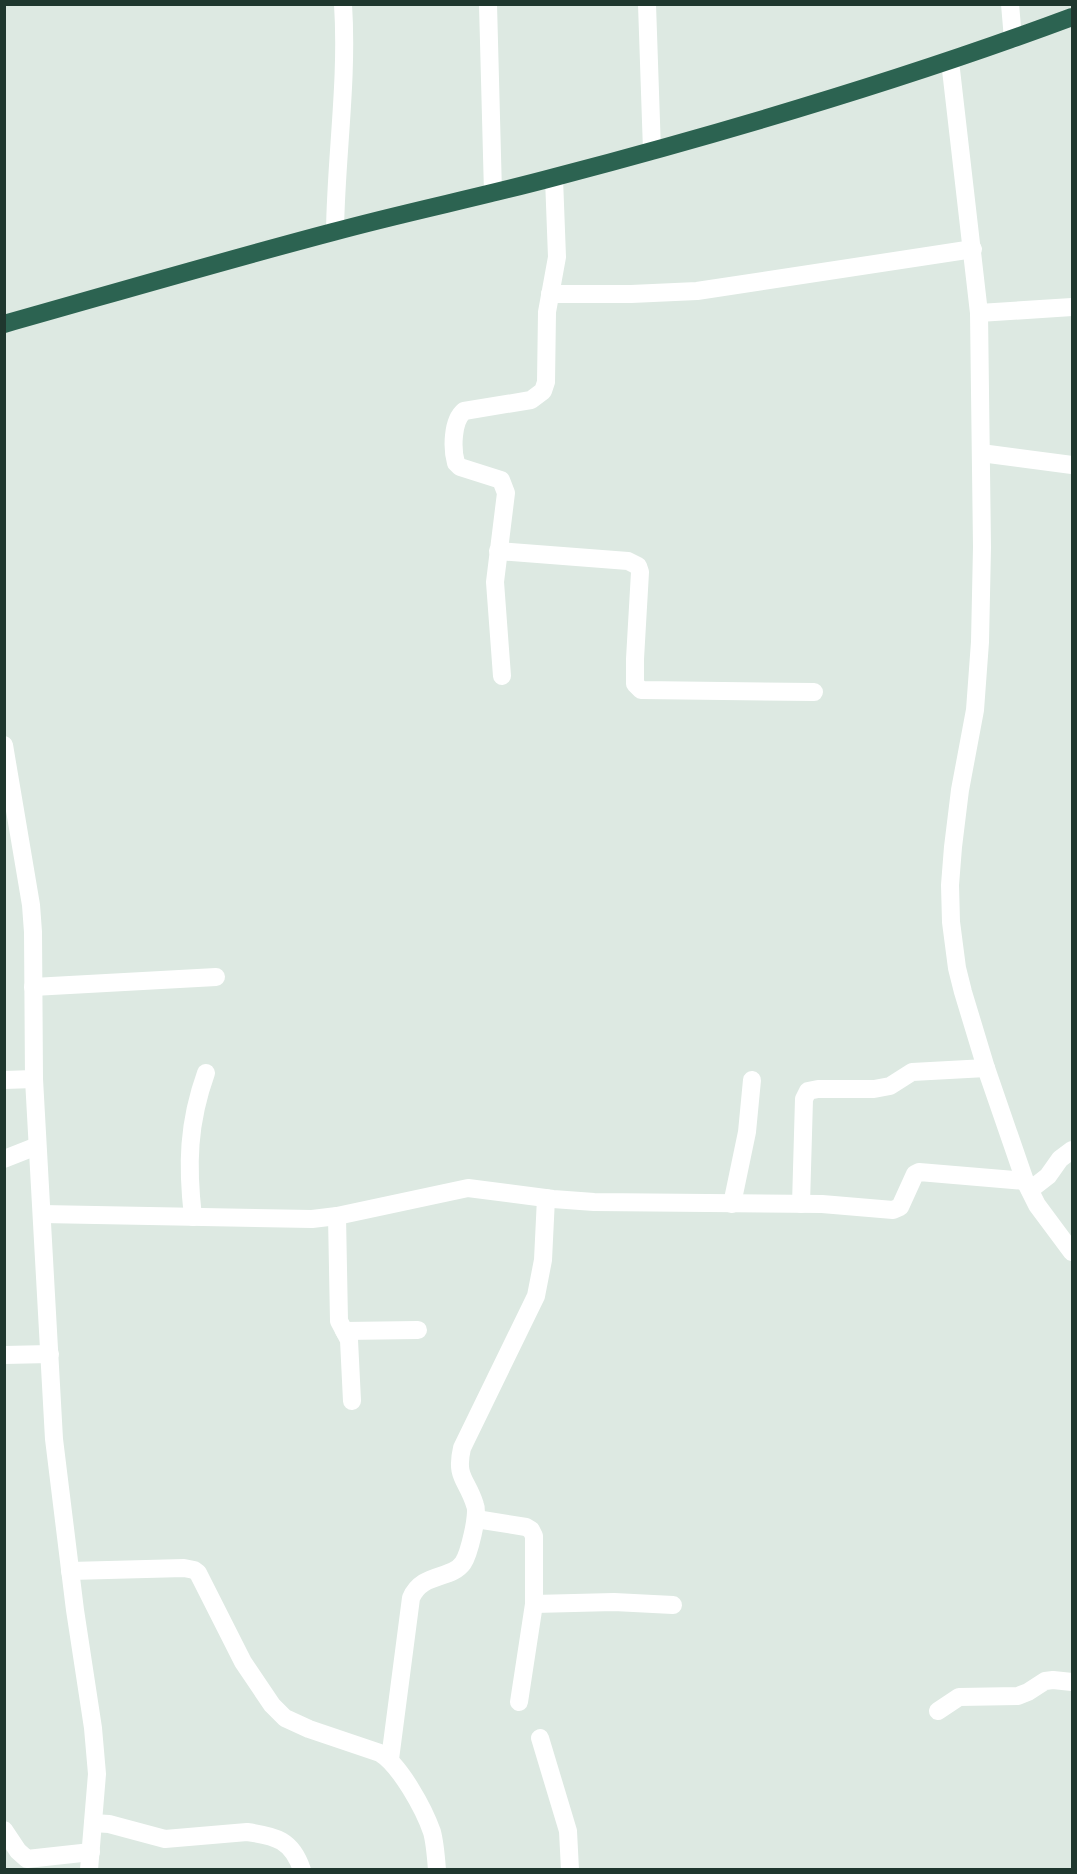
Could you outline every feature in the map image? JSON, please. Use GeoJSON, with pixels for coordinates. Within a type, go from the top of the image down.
{"type":"FeatureCollection","features":[{"type":"Feature","properties":{"kind":"highway"},"geometry":{"type":"LineString","coordinates":[[4,324],[334,231],[554,178],[652,151],[950,61],[1072,17]]}},
{"type":"Feature","properties":{"kind":"street"},"geometry":{"type":"LineString","coordinates":[[334,231],[345,42],[343,4]]}},
{"type":"Feature","properties":{"kind":"street"},"geometry":{"type":"LineString","coordinates":[[488,4],[493,193]]}},
{"type":"Feature","properties":{"kind":"street"},"geometry":{"type":"LineString","coordinates":[[647,4],[652,151]]}},
{"type":"Feature","properties":{"kind":"street"},"geometry":{"type":"LineString","coordinates":[[1010,4],[1013,39]]}},
{"type":"Feature","properties":{"kind":"street"},"geometry":{"type":"LineString","coordinates":[[950,61],[979,313],[981,453],[980,642],[975,710],[960,790],[950,885],[951,922],[957,968],[986,1068],[1028,1186],[1052,1226],[1072,1252]]}},
{"type":"Feature","properties":{"kind":"street"},"geometry":{"type":"LineString","coordinates":[[502,676],[495,582],[505,486],[501,480],[460,467],[456,463],[455,434],[459,415],[464,411],[531,400],[543,390],[546,382],[546,320],[557,257],[554,178]]}},
{"type":"Feature","properties":{"kind":"street"},"geometry":{"type":"LineString","coordinates":[[550,294],[697,291],[973,249]]}},
{"type":"Feature","properties":{"kind":"street"},"geometry":{"type":"LineString","coordinates":[[979,313],[1072,307]]}},
{"type":"Feature","properties":{"kind":"street"},"geometry":{"type":"LineString","coordinates":[[981,453],[1072,465]]}},
{"type":"Feature","properties":{"kind":"street"},"geometry":{"type":"LineString","coordinates":[[498,551],[628,561],[638,566],[640,572],[634,659],[635,684],[641,690],[814,692]]}},
{"type":"Feature","properties":{"kind":"street"},"geometry":{"type":"LineString","coordinates":[[4,745],[31,904],[34,1078],[54,1438],[70,1571],[93,1728],[97,1774],[90,1861],[27,1859],[18,1851],[4,1830]]}},
{"type":"Feature","properties":{"kind":"street"},"geometry":{"type":"LineString","coordinates":[[33,987],[216,977]]}},
{"type":"Feature","properties":{"kind":"street"},"geometry":{"type":"LineString","coordinates":[[801,1204],[804,1099],[808,1091],[885,1087],[912,1072],[986,1068]]}},
{"type":"Feature","properties":{"kind":"street"},"geometry":{"type":"LineString","coordinates":[[193,1217],[190,1135],[194,1112],[206,1073]]}},
{"type":"Feature","properties":{"kind":"street"},"geometry":{"type":"LineString","coordinates":[[4,1080],[34,1078]]}},
{"type":"Feature","properties":{"kind":"street"},"geometry":{"type":"LineString","coordinates":[[732,1204],[747,1132],[752,1080]]}},
{"type":"Feature","properties":{"kind":"street"},"geometry":{"type":"LineString","coordinates":[[4,1159],[37,1146]]}},
{"type":"Feature","properties":{"kind":"street"},"geometry":{"type":"LineString","coordinates":[[42,1214],[312,1219],[337,1216],[468,1188],[549,1199],[594,1202],[801,1204],[897,1209],[915,1174],[919,1172],[1028,1186],[1048,1176],[1060,1159],[1072,1150]]}},
{"type":"Feature","properties":{"kind":"street"},"geometry":{"type":"LineString","coordinates":[[390,1759],[411,1598],[414,1590],[421,1583],[463,1563],[476,1518],[475,1505],[460,1475],[462,1448],[536,1296],[543,1260],[549,1199]]}},
{"type":"Feature","properties":{"kind":"street"},"geometry":{"type":"LineString","coordinates":[[337,1216],[339,1321],[349,1340],[352,1401]]}},
{"type":"Feature","properties":{"kind":"street"},"geometry":{"type":"LineString","coordinates":[[344,1331],[418,1330]]}},
{"type":"Feature","properties":{"kind":"street"},"geometry":{"type":"LineString","coordinates":[[4,1355],[50,1354]]}},
{"type":"Feature","properties":{"kind":"street"},"geometry":{"type":"LineString","coordinates":[[476,1518],[526,1527],[534,1536],[534,1604],[519,1702]]}},
{"type":"Feature","properties":{"kind":"street"},"geometry":{"type":"LineString","coordinates":[[70,1571],[194,1570],[203,1580],[243,1662],[272,1706],[285,1718],[309,1729],[369,1748],[390,1759],[406,1780],[431,1831],[437,1869]]}},
{"type":"Feature","properties":{"kind":"street"},"geometry":{"type":"LineString","coordinates":[[534,1604],[614,1602],[673,1605]]}},
{"type":"Feature","properties":{"kind":"street"},"geometry":{"type":"LineString","coordinates":[[938,1711],[959,1697],[1018,1696],[1045,1681],[1072,1682]]}},
{"type":"Feature","properties":{"kind":"street"},"geometry":{"type":"LineString","coordinates":[[540,1738],[568,1831],[570,1869]]}},
{"type":"Feature","properties":{"kind":"street"},"geometry":{"type":"LineString","coordinates":[[93,1823],[109,1824],[165,1839],[258,1833],[288,1845],[297,1854],[302,1869]]}}]}
